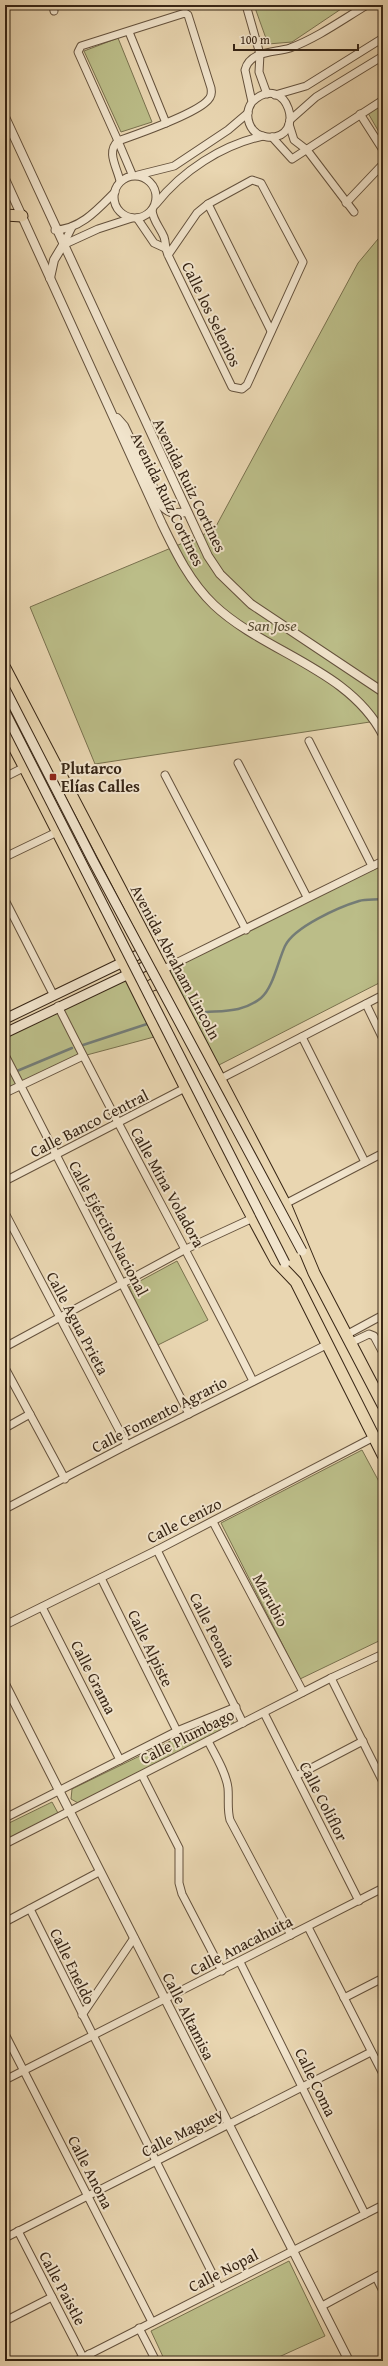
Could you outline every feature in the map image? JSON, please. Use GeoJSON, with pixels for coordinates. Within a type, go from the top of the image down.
{"type":"FeatureCollection","features":[{"type":"Feature","properties":{"kind":"main road"},"geometry":{"type":"LineString","coordinates":[[5,215],[22,216]]}},
{"type":"Feature","properties":{"kind":"main road","name":"Avenida Abraham Lincoln"},"geometry":{"type":"LineString","coordinates":[[5,668],[285,1204],[314,1273]]}},
{"type":"Feature","properties":{"kind":"main road","name":"Avenida Abraham Lincoln"},"geometry":{"type":"LineString","coordinates":[[5,689],[93,861],[348,1339],[379,1388],[383,1405]]}},
{"type":"Feature","properties":{"kind":"main road"},"geometry":{"type":"LineString","coordinates":[[5,712],[383,1455]]}},
{"type":"Feature","properties":{"kind":"main road"},"geometry":{"type":"LineString","coordinates":[[5,730],[142,999],[185,1088],[253,1218],[276,1261],[296,1282]]}},
{"type":"Feature","properties":{"kind":"main road"},"geometry":{"type":"LineString","coordinates":[[5,1019],[52,994],[151,948]]}},
{"type":"Feature","properties":{"kind":"main road"},"geometry":{"type":"LineString","coordinates":[[5,1033],[58,1006],[157,960]]}},
{"type":"Feature","properties":{"kind":"main road"},"geometry":{"type":"LineString","coordinates":[[142,999],[144,993],[151,985],[159,983],[171,985]]}},
{"type":"Feature","properties":{"kind":"street"},"geometry":{"type":"LineString","coordinates":[[246,5],[260,54],[259,72],[271,94],[288,104],[294,140],[307,150],[354,212]]}},
{"type":"Feature","properties":{"kind":"street"},"geometry":{"type":"LineString","coordinates":[[120,181],[135,174],[174,166],[228,130],[248,113],[252,102],[246,70],[247,65],[260,54],[285,50],[300,44],[367,5]]}},
{"type":"Feature","properties":{"kind":"street"},"geometry":{"type":"LineString","coordinates":[[55,230],[72,227],[91,215],[115,192],[120,181],[112,152],[113,146],[118,141],[166,123],[205,103],[210,97],[211,88],[188,15],[182,13],[129,32],[81,46],[78,52],[118,141],[135,174],[145,178],[154,187],[156,200],[154,208]]}},
{"type":"Feature","properties":{"kind":"street"},"geometry":{"type":"LineString","coordinates":[[129,32],[166,123]]}},
{"type":"Feature","properties":{"kind":"street"},"geometry":{"type":"LineString","coordinates":[[252,102],[271,94],[306,86],[383,38]]}},
{"type":"Feature","properties":{"kind":"street"},"geometry":{"type":"LineString","coordinates":[[63,245],[98,229],[143,217],[154,208],[173,184],[182,176],[233,145],[263,136],[272,137],[282,133],[290,122],[316,97],[383,56]]}},
{"type":"Feature","properties":{"kind":"street"},"geometry":{"type":"LineString","coordinates":[[272,137],[288,157],[292,159],[383,100]]}},
{"type":"Feature","properties":{"kind":"street"},"geometry":{"type":"LineString","coordinates":[[248,113],[251,127],[263,136]]}},
{"type":"Feature","properties":{"kind":"street"},"geometry":{"type":"LineString","coordinates":[[360,114],[383,150]]}},
{"type":"Feature","properties":{"kind":"street"},"geometry":{"type":"LineString","coordinates":[[5,117],[63,245]]}},
{"type":"Feature","properties":{"kind":"street"},"geometry":{"type":"LineString","coordinates":[[346,203],[383,164]]}},
{"type":"Feature","properties":{"kind":"street","name":"Avenida Ruíz Cortines"},"geometry":{"type":"LineString","coordinates":[[5,179],[176,554],[200,589],[215,605],[236,621],[349,693],[368,711],[383,735]]}},
{"type":"Feature","properties":{"kind":"street"},"geometry":{"type":"LineString","coordinates":[[168,255],[193,218],[208,204],[252,180],[261,183],[303,262],[271,331]]}},
{"type":"Feature","properties":{"kind":"street"},"geometry":{"type":"LineString","coordinates":[[115,192],[118,209],[135,218]]}},
{"type":"Feature","properties":{"kind":"street"},"geometry":{"type":"LineString","coordinates":[[208,204],[271,331]]}},
{"type":"Feature","properties":{"kind":"street","name":"Calle los Selenios"},"geometry":{"type":"LineString","coordinates":[[154,208],[154,220],[164,237],[165,248],[168,255],[232,387],[237,389],[247,386],[271,331]]}},
{"type":"Feature","properties":{"kind":"street","name":"Calle los Selenios"},"geometry":{"type":"LineString","coordinates":[[135,218],[154,243],[165,248]]}},
{"type":"Feature","properties":{"kind":"street"},"geometry":{"type":"LineString","coordinates":[[50,278],[54,260],[72,227]]}},
{"type":"Feature","properties":{"kind":"street","name":"Avenida Ruiz Cortines"},"geometry":{"type":"LineString","coordinates":[[63,245],[186,512],[208,556],[235,591],[262,612],[383,692]]}},
{"type":"Feature","properties":{"kind":"street"},"geometry":{"type":"LineString","coordinates":[[111,411],[124,426],[162,506],[167,511],[176,514],[186,512]]}},
{"type":"Feature","properties":{"kind":"street"},"geometry":{"type":"LineString","coordinates":[[309,741],[372,866]]}},
{"type":"Feature","properties":{"kind":"street"},"geometry":{"type":"LineString","coordinates":[[238,763],[307,897]]}},
{"type":"Feature","properties":{"kind":"street"},"geometry":{"type":"LineString","coordinates":[[5,777],[25,768]]}},
{"type":"Feature","properties":{"kind":"street"},"geometry":{"type":"LineString","coordinates":[[165,775],[246,930]]}},
{"type":"Feature","properties":{"kind":"street"},"geometry":{"type":"LineString","coordinates":[[5,857],[57,832]]}},
{"type":"Feature","properties":{"kind":"street"},"geometry":{"type":"LineString","coordinates":[[162,970],[246,930],[307,897],[383,861]]}},
{"type":"Feature","properties":{"kind":"street"},"geometry":{"type":"LineString","coordinates":[[5,900],[52,994]]}},
{"type":"Feature","properties":{"kind":"street"},"geometry":{"type":"LineString","coordinates":[[220,1079],[383,995]]}},
{"type":"Feature","properties":{"kind":"street"},"geometry":{"type":"LineString","coordinates":[[366,1004],[383,1039]]}},
{"type":"Feature","properties":{"kind":"street","name":"Calle Mina Voladora"},"geometry":{"type":"LineString","coordinates":[[58,1006],[118,1125],[186,1249],[253,1381]]}},
{"type":"Feature","properties":{"kind":"street"},"geometry":{"type":"LineString","coordinates":[[302,1037],[365,1162]]}},
{"type":"Feature","properties":{"kind":"street","name":"Calle Ejército Nacional"},"geometry":{"type":"LineString","coordinates":[[5,1055],[19,1086],[189,1414]]}},
{"type":"Feature","properties":{"kind":"street"},"geometry":{"type":"LineString","coordinates":[[5,1093],[83,1056]]}},
{"type":"Feature","properties":{"kind":"street","name":"Calle Banco Central"},"geometry":{"type":"LineString","coordinates":[[5,1181],[118,1125],[185,1088]]}},
{"type":"Feature","properties":{"kind":"street"},"geometry":{"type":"LineString","coordinates":[[285,1204],[383,1153]]}},
{"type":"Feature","properties":{"kind":"street","name":"Calle Agua Prieta"},"geometry":{"type":"LineString","coordinates":[[5,1214],[58,1318],[127,1445]]}},
{"type":"Feature","properties":{"kind":"street"},"geometry":{"type":"LineString","coordinates":[[5,1347],[186,1249],[253,1218]]}},
{"type":"Feature","properties":{"kind":"street"},"geometry":{"type":"LineString","coordinates":[[348,1339],[383,1315]]}},
{"type":"Feature","properties":{"kind":"street"},"geometry":{"type":"LineString","coordinates":[[348,1339],[369,1334],[374,1336],[383,1353]]}},
{"type":"Feature","properties":{"kind":"street","name":"Calle Fomento Agrario"},"geometry":{"type":"LineString","coordinates":[[5,1510],[127,1445],[326,1345]]}},
{"type":"Feature","properties":{"kind":"street"},"geometry":{"type":"LineString","coordinates":[[5,1368],[65,1479]]}},
{"type":"Feature","properties":{"kind":"street"},"geometry":{"type":"LineString","coordinates":[[5,1428],[30,1414]]}},
{"type":"Feature","properties":{"kind":"street","name":"Calle Cenizo"},"geometry":{"type":"LineString","coordinates":[[5,1625],[213,1522],[374,1437]]}},
{"type":"Feature","properties":{"kind":"street","name":"Marubio"},"geometry":{"type":"LineString","coordinates":[[213,1522],[303,1692]]}},
{"type":"Feature","properties":{"kind":"street","name":"Calle Peonia"},"geometry":{"type":"LineString","coordinates":[[157,1550],[244,1723]]}},
{"type":"Feature","properties":{"kind":"street","name":"Calle Alpiste"},"geometry":{"type":"LineString","coordinates":[[101,1578],[177,1731]]}},
{"type":"Feature","properties":{"kind":"street","name":"Calle Grama"},"geometry":{"type":"LineString","coordinates":[[42,1606],[120,1760]]}},
{"type":"Feature","properties":{"kind":"street","name":"Calle Plumbago"},"geometry":{"type":"LineString","coordinates":[[5,1844],[303,1692],[383,1654]]}},
{"type":"Feature","properties":{"kind":"street"},"geometry":{"type":"LineString","coordinates":[[331,1678],[383,1782]]}},
{"type":"Feature","properties":{"kind":"street","name":"Calle Altamisa"},"geometry":{"type":"LineString","coordinates":[[5,1684],[99,1872],[294,2250],[349,2361]]}},
{"type":"Feature","properties":{"kind":"street","name":"Calle Plumbago"},"geometry":{"type":"LineString","coordinates":[[5,1818],[60,1792],[177,1731],[236,1707]]}},
{"type":"Feature","properties":{"kind":"street","name":"Calle Coliflor"},"geometry":{"type":"LineString","coordinates":[[264,1713],[359,1901]]}},
{"type":"Feature","properties":{"kind":"street"},"geometry":{"type":"LineString","coordinates":[[208,1741],[228,1788],[227,1809],[230,1820],[291,1935]]}},
{"type":"Feature","properties":{"kind":"street"},"geometry":{"type":"LineString","coordinates":[[296,1776],[363,1741]]}},
{"type":"Feature","properties":{"kind":"street"},"geometry":{"type":"LineString","coordinates":[[142,1775],[179,1848],[179,1882],[182,1894],[222,1971]]}},
{"type":"Feature","properties":{"kind":"street"},"geometry":{"type":"LineString","coordinates":[[5,1922],[99,1872]]}},
{"type":"Feature","properties":{"kind":"street","name":"Calle Anacahuita"},"geometry":{"type":"LineString","coordinates":[[5,2080],[240,1962],[383,1888]]}},
{"type":"Feature","properties":{"kind":"street","name":"Calle Eneldo"},"geometry":{"type":"LineString","coordinates":[[30,1909],[82,2016],[93,2035],[219,2287]]}},
{"type":"Feature","properties":{"kind":"street"},"geometry":{"type":"LineString","coordinates":[[308,1927],[382,2069]]}},
{"type":"Feature","properties":{"kind":"street"},"geometry":{"type":"LineString","coordinates":[[82,2016],[134,1938]]}},
{"type":"Feature","properties":{"kind":"street","name":"Calle Coma"},"geometry":{"type":"LineString","coordinates":[[240,1962],[303,2086],[365,2214]]}},
{"type":"Feature","properties":{"kind":"street"},"geometry":{"type":"LineString","coordinates":[[344,1998],[383,1978]]}},
{"type":"Feature","properties":{"kind":"street","name":"Calle Anona"},"geometry":{"type":"LineString","coordinates":[[5,2034],[152,2322]]}},
{"type":"Feature","properties":{"kind":"street","name":"Calle Maguey"},"geometry":{"type":"LineString","coordinates":[[5,2238],[87,2195],[372,2052]]}},
{"type":"Feature","properties":{"kind":"street","name":"Calle Nopal"},"geometry":{"type":"LineString","coordinates":[[76,2361],[383,2205]]}},
{"type":"Feature","properties":{"kind":"street","name":"Calle Paistle"},"geometry":{"type":"LineString","coordinates":[[18,2231],[52,2297],[86,2355],[93,2361]]}},
{"type":"Feature","properties":{"kind":"street"},"geometry":{"type":"LineString","coordinates":[[322,2306],[380,2275],[383,2291]]}},
{"type":"Feature","properties":{"kind":"street"},"geometry":{"type":"LineString","coordinates":[[5,2320],[52,2297]]}},
{"type":"Feature","properties":{"kind":"street"},"geometry":{"type":"LineString","coordinates":[[139,2328],[156,2361]]}},
{"type":"Feature","properties":{"kind":"green space"},"geometry":{"type":"Polygon","coordinates":[[[254,5],[347,5],[292,42],[268,44],[254,5]]]}},
{"type":"Feature","properties":{"kind":"green space"},"geometry":{"type":"Polygon","coordinates":[[[118,38],[152,122],[121,132],[84,51],[118,38]]]}},
{"type":"Feature","properties":{"kind":"green space"},"geometry":{"type":"Polygon","coordinates":[[[383,104],[383,139],[368,113],[383,104]]]}},
{"type":"Feature","properties":{"kind":"green space","name":"San Jose"},"geometry":{"type":"Polygon","coordinates":[[[383,233],[383,720],[95,764],[30,607],[214,530],[358,263],[383,233]]]}},
{"type":"Feature","properties":{"kind":"green space"},"geometry":{"type":"Polygon","coordinates":[[[383,862],[383,981],[217,1066],[165,973],[383,862]]]}},
{"type":"Feature","properties":{"kind":"green space"},"geometry":{"type":"Polygon","coordinates":[[[129,974],[154,1037],[83,1056],[5,1093],[5,1033],[129,974]]]}},
{"type":"Feature","properties":{"kind":"green space"},"geometry":{"type":"Polygon","coordinates":[[[177,1261],[208,1320],[156,1346],[129,1287],[177,1261]]]}},
{"type":"Feature","properties":{"kind":"green space"},"geometry":{"type":"Polygon","coordinates":[[[362,1450],[383,1489],[383,1639],[300,1679],[221,1523],[362,1450]]]}},
{"type":"Feature","properties":{"kind":"green space"},"geometry":{"type":"Polygon","coordinates":[[[226,1714],[234,1717],[233,1724],[78,1803],[71,1799],[72,1789],[226,1714]]]}},
{"type":"Feature","properties":{"kind":"green space"},"geometry":{"type":"Polygon","coordinates":[[[52,1802],[58,1813],[5,1840],[5,1825],[52,1802]]]}},
{"type":"Feature","properties":{"kind":"green space"},"geometry":{"type":"Polygon","coordinates":[[[289,2261],[325,2336],[270,2361],[165,2361],[151,2331],[289,2261]]]}},
{"type":"Feature","properties":{"kind":"waterway"},"geometry":{"type":"LineString","coordinates":[[197,1013],[238,1009],[253,1003],[261,998],[269,988],[285,946],[298,932],[307,925],[329,913],[350,904],[362,900],[383,899]]}},
{"type":"Feature","properties":{"kind":"waterway"},"geometry":{"type":"LineString","coordinates":[[83,1045],[147,1024]]}},
{"type":"Feature","properties":{"kind":"waterway"},"geometry":{"type":"LineString","coordinates":[[17,1071],[72,1048]]}},
{"type":"Feature","properties":{"kind":"place","name":"Plutarco Elías Calles"},"geometry":{"type":"Point","coordinates":[53,777]}}]}
